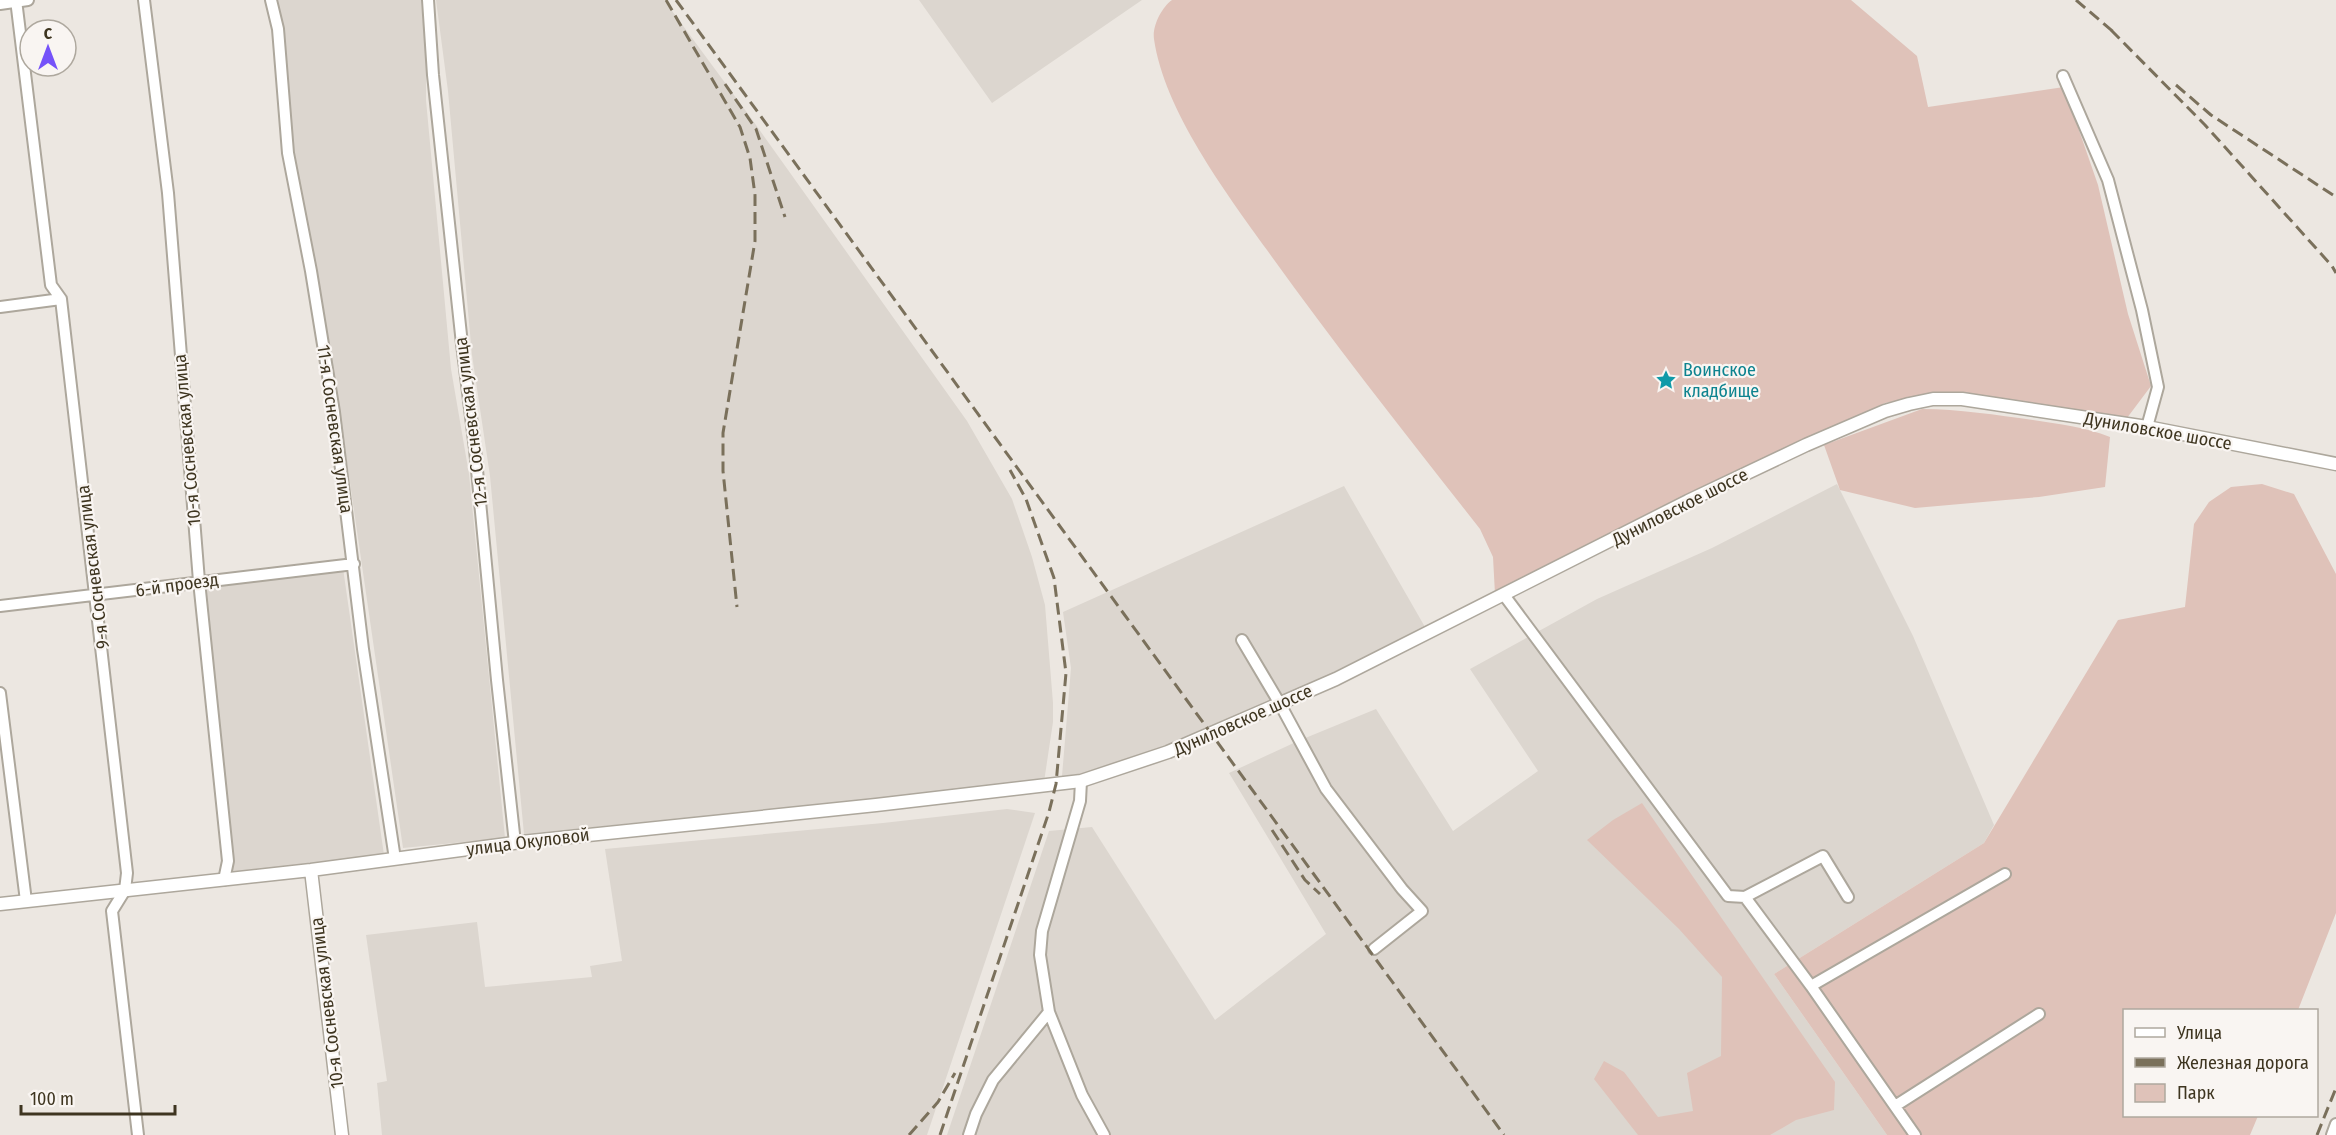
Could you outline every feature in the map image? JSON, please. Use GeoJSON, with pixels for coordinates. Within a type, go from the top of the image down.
{"type":"FeatureCollection","features":[{"type":"Feature","properties":{"kind":"street"},"geometry":{"type":"LineString","coordinates":[[0,4],[28,0]]}},
{"type":"Feature","properties":{"kind":"street","name":"10-я Сосневская улица"},"geometry":{"type":"LineString","coordinates":[[144,0],[168,193],[199,581],[228,861],[224,880]]}},
{"type":"Feature","properties":{"kind":"street","name":"11-я Сосневская улица"},"geometry":{"type":"LineString","coordinates":[[271,0],[278,29],[288,153],[311,271],[333,412],[363,648],[395,859]]}},
{"type":"Feature","properties":{"kind":"street","name":"12-я Сосневская улица"},"geometry":{"type":"LineString","coordinates":[[428,0],[433,75],[475,449],[515,843]]}},
{"type":"Feature","properties":{"kind":"street","name":"9-я Сосневская улица"},"geometry":{"type":"LineString","coordinates":[[16,1],[51,285],[61,299],[128,873],[125,890],[112,911],[138,1135]]}},
{"type":"Feature","properties":{"kind":"street"},"geometry":{"type":"LineString","coordinates":[[2062,76],[2108,180],[2142,310],[2158,387],[2147,427]]}},
{"type":"Feature","properties":{"kind":"street"},"geometry":{"type":"LineString","coordinates":[[0,306],[61,299]]}},
{"type":"Feature","properties":{"kind":"street","name":"Дуниловское шоссе"},"geometry":{"type":"LineString","coordinates":[[1056,784],[1082,781],[1168,752],[1280,704],[1419,639],[1688,501],[1795,450],[1885,411],[1909,404],[1933,399],[1962,399],[2147,427],[2336,464]]}},
{"type":"Feature","properties":{"kind":"street","name":"6-й проезд"},"geometry":{"type":"LineString","coordinates":[[0,606],[354,564]]}},
{"type":"Feature","properties":{"kind":"street"},"geometry":{"type":"LineString","coordinates":[[1504,595],[1728,896],[1745,897],[1823,856],[1848,897]]}},
{"type":"Feature","properties":{"kind":"street"},"geometry":{"type":"LineString","coordinates":[[1242,640],[1326,789],[1402,890],[1422,911],[1374,949]]}},
{"type":"Feature","properties":{"kind":"street"},"geometry":{"type":"LineString","coordinates":[[0,693],[26,901]]}},
{"type":"Feature","properties":{"kind":"street"},"geometry":{"type":"LineString","coordinates":[[1082,781],[1080,801],[1042,931],[1040,955],[1049,1012],[1082,1095],[1104,1135]]}},
{"type":"Feature","properties":{"kind":"street","name":"улица Окуловой"},"geometry":{"type":"LineString","coordinates":[[0,904],[311,870],[515,843],[1056,784]]}},
{"type":"Feature","properties":{"kind":"street","name":"10-я Сосневская улица"},"geometry":{"type":"LineString","coordinates":[[311,870],[342,1135]]}},
{"type":"Feature","properties":{"kind":"street"},"geometry":{"type":"LineString","coordinates":[[1811,986],[2005,874]]}},
{"type":"Feature","properties":{"kind":"street"},"geometry":{"type":"LineString","coordinates":[[1745,897],[1811,986],[1915,1135]]}},
{"type":"Feature","properties":{"kind":"street"},"geometry":{"type":"LineString","coordinates":[[969,1135],[976,1114],[993,1080],[1049,1012]]}},
{"type":"Feature","properties":{"kind":"street"},"geometry":{"type":"LineString","coordinates":[[1895,1106],[2039,1014]]}},
{"type":"Feature","properties":{"kind":"street"},"geometry":{"type":"LineString","coordinates":[[2332,1135],[2336,1124]]}},
{"type":"Feature","properties":{"kind":"shaded area"},"geometry":{"type":"Polygon","coordinates":[[[274,0],[421,0],[426,55],[426,100],[451,369],[469,474],[505,838],[403,848],[340,414],[290,153],[274,0]]]}},
{"type":"Feature","properties":{"kind":"shaded area"},"geometry":{"type":"Polygon","coordinates":[[[436,0],[664,0],[967,421],[1012,499],[1032,557],[1045,605],[1053,722],[1044,782],[524,834],[490,476],[472,355],[448,91],[436,0]]]}},
{"type":"Feature","properties":{"kind":"shaded area"},"geometry":{"type":"Polygon","coordinates":[[[919,0],[1142,0],[992,103],[919,0]]]}},
{"type":"Feature","properties":{"kind":"shaded area"},"geometry":{"type":"Polygon","coordinates":[[[1837,484],[1913,636],[1994,825],[1984,843],[1774,974],[1887,1135],[947,1135],[1049,831],[1092,827],[1215,1020],[1326,934],[1229,773],[1376,709],[1453,831],[1538,771],[1470,669],[1597,599],[1712,548],[1837,484]]]}},
{"type":"Feature","properties":{"kind":"shaded area"},"geometry":{"type":"Polygon","coordinates":[[[1344,486],[1425,627],[1279,699],[1157,750],[1090,773],[1062,776],[1071,668],[1063,612],[1344,486]]]}},
{"type":"Feature","properties":{"kind":"shaded area"},"geometry":{"type":"Polygon","coordinates":[[[343,568],[384,855],[232,872],[203,583],[343,568]]]}},
{"type":"Feature","properties":{"kind":"shaded area"},"geometry":{"type":"Polygon","coordinates":[[[1007,809],[1035,813],[927,1135],[382,1135],[377,1083],[387,1081],[366,935],[477,922],[485,987],[592,977],[590,966],[622,961],[605,849],[1007,809]]]}},
{"type":"Feature","properties":{"kind":"green space"},"geometry":{"type":"Polygon","coordinates":[[[1172,0],[1851,0],[1917,56],[1928,107],[2064,87],[2098,185],[2128,314],[2151,386],[2124,422],[1911,398],[1885,403],[1649,514],[1495,594],[1493,557],[1480,529],[1293,285],[1216,177],[1183,122],[1160,66],[1154,39],[1158,17],[1172,0]]]}},
{"type":"Feature","properties":{"kind":"green space"},"geometry":{"type":"Polygon","coordinates":[[[1922,409],[1964,411],[2062,424],[2110,437],[2105,487],[2039,497],[1915,508],[1840,490],[1824,445],[1922,409]]]}},
{"type":"Feature","properties":{"kind":"green space"},"geometry":{"type":"Polygon","coordinates":[[[2262,484],[2294,494],[2336,574],[2336,913],[2298,1009],[2123,1009],[2123,1117],[2258,1117],[2250,1135],[1887,1135],[1774,974],[1984,843],[2118,620],[2185,607],[2194,524],[2209,502],[2231,487],[2262,484]]]}},
{"type":"Feature","properties":{"kind":"green space"},"geometry":{"type":"Polygon","coordinates":[[[1642,803],[1835,1082],[1834,1110],[1796,1120],[1770,1135],[1638,1135],[1594,1079],[1604,1061],[1624,1072],[1658,1117],[1693,1111],[1687,1073],[1721,1056],[1722,977],[1679,929],[1587,840],[1613,820],[1642,803]]]}},
{"type":"Feature","properties":{"kind":"railway"},"geometry":{"type":"LineString","coordinates":[[666,0],[740,127],[750,158],[755,195],[755,241],[723,433],[723,471],[737,607]]}},
{"type":"Feature","properties":{"kind":"railway"},"geometry":{"type":"LineString","coordinates":[[676,0],[1504,1135]]}},
{"type":"Feature","properties":{"kind":"railway"},"geometry":{"type":"LineString","coordinates":[[2076,0],[2117,35]]}},
{"type":"Feature","properties":{"kind":"railway"},"geometry":{"type":"LineString","coordinates":[[2111,30],[2205,125],[2336,273]]}},
{"type":"Feature","properties":{"kind":"railway"},"geometry":{"type":"LineString","coordinates":[[725,84],[756,129],[785,217]]}},
{"type":"Feature","properties":{"kind":"railway"},"geometry":{"type":"LineString","coordinates":[[2176,85],[2211,115],[2336,197]]}},
{"type":"Feature","properties":{"kind":"railway"},"geometry":{"type":"LineString","coordinates":[[940,1135],[1049,812],[1056,784],[1066,673],[1054,578],[1026,499],[1010,470]]}},
{"type":"Feature","properties":{"kind":"railway"},"geometry":{"type":"LineString","coordinates":[[1272,830],[1305,880],[1320,894]]}},
{"type":"Feature","properties":{"kind":"railway"},"geometry":{"type":"LineString","coordinates":[[909,1135],[938,1102],[955,1073]]}},
{"type":"Feature","properties":{"kind":"railway"},"geometry":{"type":"LineString","coordinates":[[2317,1135],[2336,1088]]}},
{"type":"Feature","properties":{"kind":"place","name":"Воинское кладбище"},"geometry":{"type":"Point","coordinates":[1666,380]}}]}
